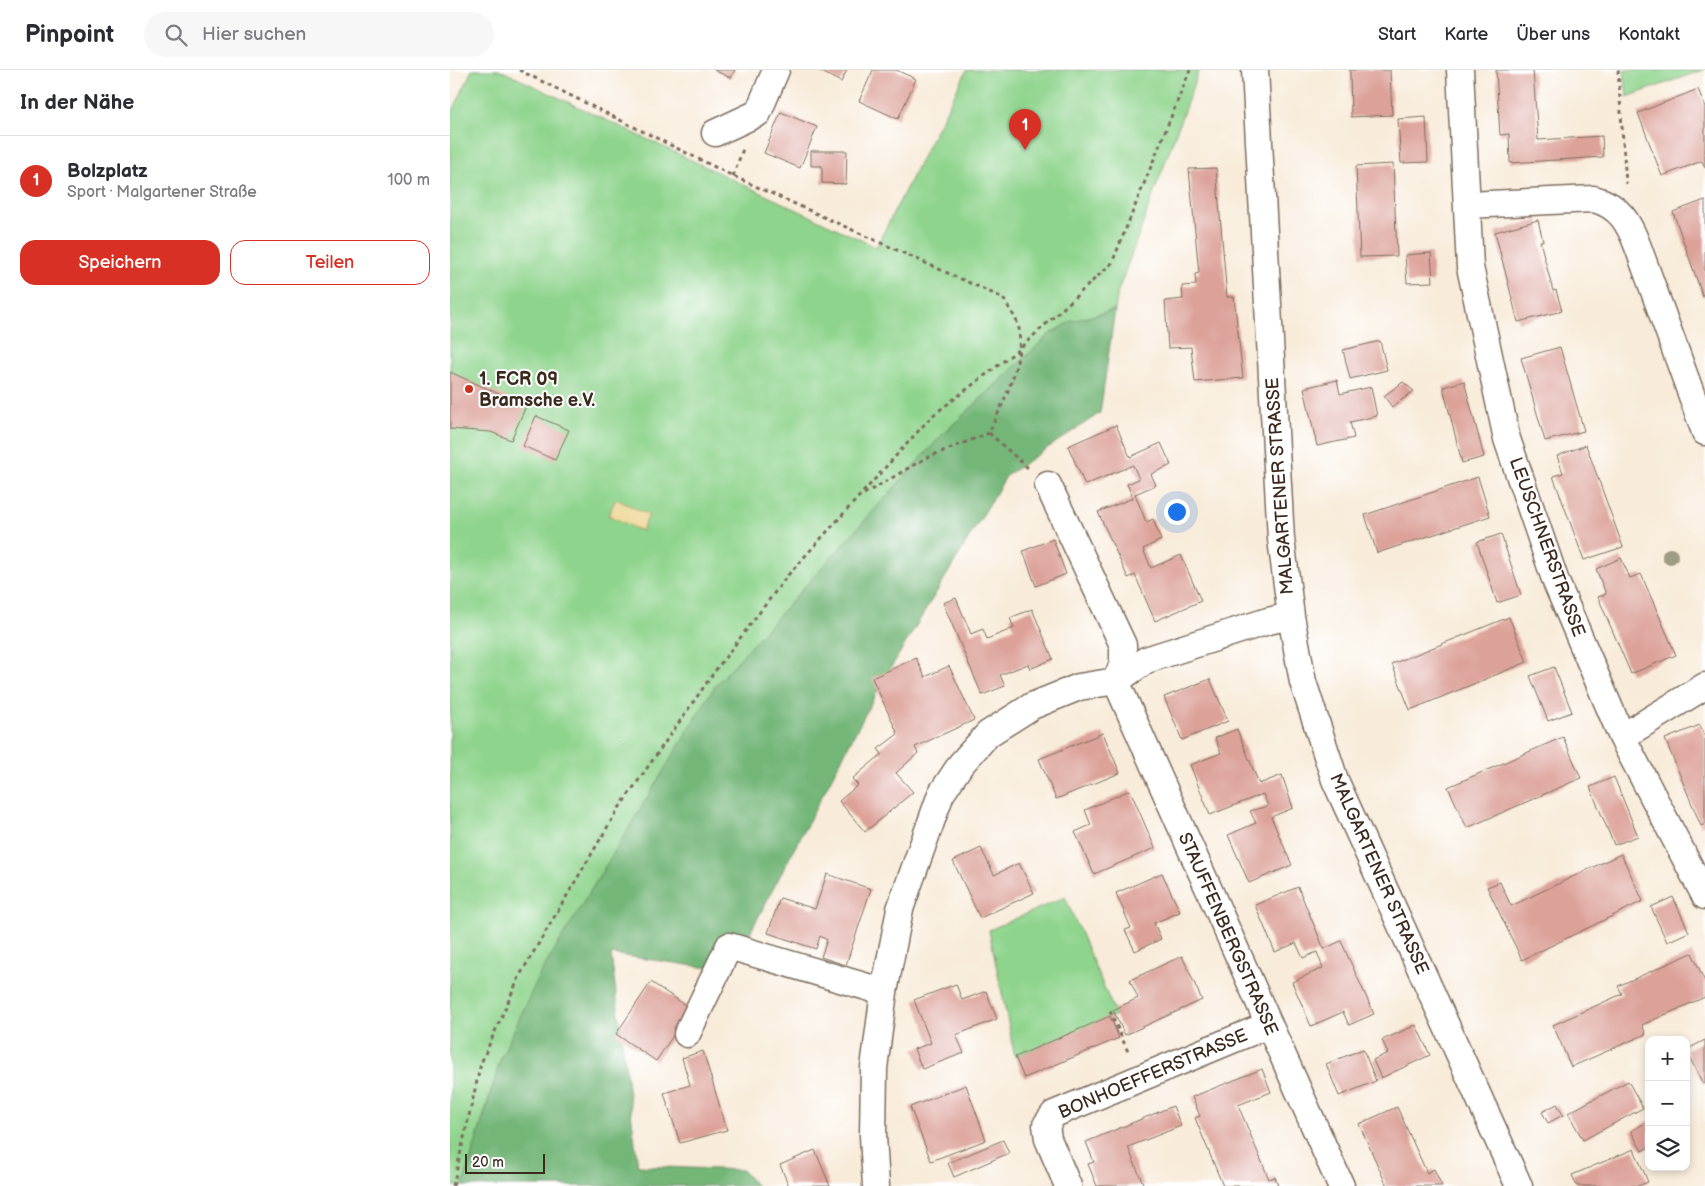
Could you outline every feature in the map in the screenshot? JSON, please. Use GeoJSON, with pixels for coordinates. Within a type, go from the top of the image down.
{"type":"FeatureCollection","features":[{"type":"Feature","properties":{"kind":"street"},"geometry":{"type":"LineString","coordinates":[[715,133],[758,113],[776,70]]}},
{"type":"Feature","properties":{"kind":"street","name":"MALGARTENER STRASSE"},"geometry":{"type":"LineString","coordinates":[[1255,70],[1281,539],[1291,616],[1303,682],[1335,780],[1519,1186]]}},
{"type":"Feature","properties":{"kind":"street","name":"LEUSCHNERSTRASSE"},"geometry":{"type":"LineString","coordinates":[[1460,70],[1470,267],[1507,438],[1556,582],[1622,737],[1705,896]]}},
{"type":"Feature","properties":{"kind":"street"},"geometry":{"type":"LineString","coordinates":[[1467,205],[1594,199],[1608,202],[1620,212],[1630,227],[1638,247],[1705,432]]}},
{"type":"Feature","properties":{"kind":"street"},"geometry":{"type":"LineString","coordinates":[[1048,485],[1123,645],[1123,663],[1116,681]]}},
{"type":"Feature","properties":{"kind":"street"},"geometry":{"type":"LineString","coordinates":[[876,1186],[873,1136],[874,1068],[884,992],[900,909],[941,794],[961,764],[988,734],[1032,706],[1079,687],[1116,681],[1146,660],[1268,621],[1291,616]]}},
{"type":"Feature","properties":{"kind":"street","name":"STAUFFENBERGSTRASSE"},"geometry":{"type":"LineString","coordinates":[[1116,681],[1341,1186]]}},
{"type":"Feature","properties":{"kind":"street"},"geometry":{"type":"LineString","coordinates":[[1622,737],[1705,686]]}},
{"type":"Feature","properties":{"kind":"street"},"geometry":{"type":"LineString","coordinates":[[687,1034],[729,946],[884,992]]}},
{"type":"Feature","properties":{"kind":"street","name":"BONHOEFFERSTRASSE"},"geometry":{"type":"LineString","coordinates":[[1068,1186],[1048,1139],[1046,1125],[1054,1114],[1268,1025]]}},
{"type":"Feature","properties":{"kind":"path"},"geometry":{"type":"LineString","coordinates":[[519,70],[733,176],[1003,298],[1020,328],[1018,350],[1012,380],[989,434],[926,458],[860,496]]}},
{"type":"Feature","properties":{"kind":"path"},"geometry":{"type":"LineString","coordinates":[[453,1186],[481,1063],[520,975],[617,811],[715,671],[788,575],[932,416],[1018,350],[1112,263],[1190,70]]}},
{"type":"Feature","properties":{"kind":"path"},"geometry":{"type":"LineString","coordinates":[[1618,70],[1626,190],[1620,212]]}},
{"type":"Feature","properties":{"kind":"path"},"geometry":{"type":"LineString","coordinates":[[989,434],[1048,485]]}},
{"type":"Feature","properties":{"kind":"path"},"geometry":{"type":"LineString","coordinates":[[1110,1011],[1140,1077]]}},
{"type":"Feature","properties":{"kind":"green space"},"geometry":{"type":"Polygon","coordinates":[[[472,70],[500,70],[876,247],[967,70],[1199,70],[1118,291],[1115,310],[1072,321],[1049,335],[942,435],[715,686],[501,1058],[463,1186],[450,1186],[450,117],[472,70]]]}},
{"type":"Feature","properties":{"kind":"green space"},"geometry":{"type":"Polygon","coordinates":[[[1624,70],[1703,70],[1627,97],[1624,70]]]}},
{"type":"Feature","properties":{"kind":"green space"},"geometry":{"type":"Polygon","coordinates":[[[1115,310],[1100,413],[1007,475],[881,684],[730,971],[611,954],[638,1166],[742,1170],[757,1186],[463,1186],[501,1058],[540,974],[715,686],[942,435],[1049,335],[1072,321],[1115,310]]]}},
{"type":"Feature","properties":{"kind":"green space"},"geometry":{"type":"Polygon","coordinates":[[[1065,897],[1116,1015],[1015,1057],[989,930],[1065,897]]]}},
{"type":"Feature","properties":{"kind":"sand"},"geometry":{"type":"Polygon","coordinates":[[[616,499],[649,515],[641,531],[608,515],[616,499]]]}},
{"type":"Feature","properties":{"kind":"building"},"geometry":{"type":"Polygon","coordinates":[[[714,70],[735,70],[731,78],[714,70]]]}},
{"type":"Feature","properties":{"kind":"building"},"geometry":{"type":"Polygon","coordinates":[[[818,70],[847,70],[841,82],[818,70]]]}},
{"type":"Feature","properties":{"kind":"building"},"geometry":{"type":"Polygon","coordinates":[[[873,70],[896,70],[916,79],[898,119],[859,101],[873,70]]]}},
{"type":"Feature","properties":{"kind":"building"},"geometry":{"type":"Polygon","coordinates":[[[1350,70],[1390,70],[1392,115],[1351,117],[1350,70]]]}},
{"type":"Feature","properties":{"kind":"building"},"geometry":{"type":"Polygon","coordinates":[[[1496,70],[1533,70],[1538,140],[1602,136],[1603,157],[1510,163],[1509,134],[1500,135],[1496,70]]]}},
{"type":"Feature","properties":{"kind":"building"},"geometry":{"type":"Polygon","coordinates":[[[1698,89],[1705,107],[1705,168],[1702,161],[1662,176],[1638,113],[1698,89]]]}},
{"type":"Feature","properties":{"kind":"building"},"geometry":{"type":"Polygon","coordinates":[[[781,112],[817,127],[800,168],[764,153],[781,112]]]}},
{"type":"Feature","properties":{"kind":"building"},"geometry":{"type":"Polygon","coordinates":[[[1426,117],[1428,162],[1401,163],[1398,119],[1426,117]]]}},
{"type":"Feature","properties":{"kind":"building"},"geometry":{"type":"Polygon","coordinates":[[[811,151],[847,151],[846,184],[822,183],[822,166],[811,166],[811,151]]]}},
{"type":"Feature","properties":{"kind":"building"},"geometry":{"type":"Polygon","coordinates":[[[1393,164],[1397,256],[1360,257],[1356,166],[1393,164]]]}},
{"type":"Feature","properties":{"kind":"building"},"geometry":{"type":"Polygon","coordinates":[[[1216,168],[1227,297],[1234,297],[1243,378],[1195,382],[1191,347],[1168,348],[1165,301],[1183,299],[1182,286],[1196,285],[1195,274],[1199,273],[1189,169],[1216,168]]]}},
{"type":"Feature","properties":{"kind":"building"},"geometry":{"type":"Polygon","coordinates":[[[1705,200],[1705,296],[1703,297],[1673,212],[1705,200]]]}},
{"type":"Feature","properties":{"kind":"building"},"geometry":{"type":"Polygon","coordinates":[[[1538,220],[1543,241],[1540,241],[1553,291],[1556,290],[1562,311],[1518,322],[1495,232],[1538,220]]]}},
{"type":"Feature","properties":{"kind":"building"},"geometry":{"type":"Polygon","coordinates":[[[1431,253],[1433,282],[1407,283],[1405,255],[1431,253]]]}},
{"type":"Feature","properties":{"kind":"building"},"geometry":{"type":"Polygon","coordinates":[[[1380,341],[1387,370],[1350,379],[1343,350],[1380,341]]]}},
{"type":"Feature","properties":{"kind":"building"},"geometry":{"type":"Polygon","coordinates":[[[1560,347],[1584,431],[1545,441],[1521,358],[1560,347]]]}},
{"type":"Feature","properties":{"kind":"building","name":"1. FCR 09 Bramsche e.V."},"geometry":{"type":"Polygon","coordinates":[[[450,372],[526,406],[511,440],[491,432],[450,429],[450,372]]]}},
{"type":"Feature","properties":{"kind":"building"},"geometry":{"type":"Polygon","coordinates":[[[1337,380],[1340,394],[1371,387],[1377,416],[1350,422],[1354,438],[1317,446],[1304,388],[1337,380]]]}},
{"type":"Feature","properties":{"kind":"building"},"geometry":{"type":"Polygon","coordinates":[[[1464,381],[1484,457],[1462,463],[1443,387],[1464,381]]]}},
{"type":"Feature","properties":{"kind":"building"},"geometry":{"type":"Polygon","coordinates":[[[1403,382],[1414,391],[1392,407],[1384,396],[1403,382]]]}},
{"type":"Feature","properties":{"kind":"building"},"geometry":{"type":"Polygon","coordinates":[[[536,416],[569,430],[555,460],[523,446],[536,416]]]}},
{"type":"Feature","properties":{"kind":"building"},"geometry":{"type":"Polygon","coordinates":[[[1116,425],[1130,457],[1161,443],[1171,465],[1151,474],[1156,485],[1135,494],[1146,522],[1153,519],[1161,540],[1143,549],[1151,568],[1181,555],[1201,601],[1155,621],[1135,575],[1128,578],[1098,512],[1133,498],[1127,484],[1139,479],[1133,465],[1085,485],[1068,446],[1116,425]]]}},
{"type":"Feature","properties":{"kind":"building"},"geometry":{"type":"Polygon","coordinates":[[[1586,445],[1623,547],[1584,560],[1553,476],[1563,473],[1557,456],[1586,445]]]}},
{"type":"Feature","properties":{"kind":"building"},"geometry":{"type":"Polygon","coordinates":[[[1478,477],[1490,516],[1377,553],[1365,515],[1478,477]]]}},
{"type":"Feature","properties":{"kind":"building"},"geometry":{"type":"Polygon","coordinates":[[[1501,534],[1521,595],[1497,603],[1477,542],[1501,534]]]}},
{"type":"Feature","properties":{"kind":"building"},"geometry":{"type":"Polygon","coordinates":[[[1053,539],[1066,574],[1036,586],[1023,551],[1053,539]]]}},
{"type":"Feature","properties":{"kind":"building"},"geometry":{"type":"Polygon","coordinates":[[[1621,558],[1630,578],[1641,574],[1676,655],[1631,674],[1598,597],[1606,594],[1596,569],[1621,558]]]}},
{"type":"Feature","properties":{"kind":"building"},"geometry":{"type":"Polygon","coordinates":[[[956,598],[971,634],[983,629],[987,639],[1014,628],[1010,618],[1032,609],[1053,659],[1030,669],[1028,664],[1000,675],[1005,686],[982,695],[943,603],[956,598]]]}},
{"type":"Feature","properties":{"kind":"building"},"geometry":{"type":"Polygon","coordinates":[[[1509,617],[1527,662],[1410,710],[1392,664],[1509,617]]]}},
{"type":"Feature","properties":{"kind":"building"},"geometry":{"type":"Polygon","coordinates":[[[916,658],[925,677],[949,666],[974,720],[915,747],[918,753],[896,773],[913,792],[865,832],[839,801],[858,785],[852,779],[882,754],[878,749],[898,734],[872,678],[916,658]]]}},
{"type":"Feature","properties":{"kind":"building"},"geometry":{"type":"Polygon","coordinates":[[[1554,667],[1572,712],[1548,721],[1530,676],[1554,667]]]}},
{"type":"Feature","properties":{"kind":"building"},"geometry":{"type":"Polygon","coordinates":[[[1210,679],[1228,721],[1182,740],[1164,697],[1210,679]]]}},
{"type":"Feature","properties":{"kind":"building"},"geometry":{"type":"Polygon","coordinates":[[[1700,725],[1705,738],[1705,824],[1701,826],[1665,739],[1700,725]]]}},
{"type":"Feature","properties":{"kind":"building"},"geometry":{"type":"Polygon","coordinates":[[[1237,729],[1259,784],[1282,775],[1293,808],[1271,817],[1292,865],[1249,883],[1228,835],[1256,823],[1250,811],[1268,806],[1263,794],[1210,815],[1190,765],[1221,753],[1215,738],[1237,729]]]}},
{"type":"Feature","properties":{"kind":"building"},"geometry":{"type":"Polygon","coordinates":[[[1103,733],[1120,773],[1056,799],[1039,759],[1103,733]]]}},
{"type":"Feature","properties":{"kind":"building"},"geometry":{"type":"Polygon","coordinates":[[[1563,737],[1581,778],[1467,828],[1448,787],[1563,737]]]}},
{"type":"Feature","properties":{"kind":"building"},"geometry":{"type":"Polygon","coordinates":[[[1614,777],[1638,836],[1614,845],[1590,787],[1614,777]]]}},
{"type":"Feature","properties":{"kind":"building"},"geometry":{"type":"Polygon","coordinates":[[[1130,790],[1155,848],[1094,874],[1075,832],[1091,825],[1085,810],[1130,790]]]}},
{"type":"Feature","properties":{"kind":"building"},"geometry":{"type":"Polygon","coordinates":[[[981,848],[994,875],[1019,863],[1034,893],[980,918],[953,861],[981,848]]]}},
{"type":"Feature","properties":{"kind":"building"},"geometry":{"type":"Polygon","coordinates":[[[1621,854],[1643,901],[1522,960],[1487,887],[1500,882],[1511,906],[1621,854]]]}},
{"type":"Feature","properties":{"kind":"building"},"geometry":{"type":"Polygon","coordinates":[[[1162,873],[1180,912],[1154,923],[1161,939],[1135,951],[1125,930],[1131,928],[1116,893],[1162,873]]]}},
{"type":"Feature","properties":{"kind":"building"},"geometry":{"type":"Polygon","coordinates":[[[827,874],[871,889],[846,965],[821,957],[827,940],[820,936],[816,949],[768,933],[780,898],[815,909],[827,874]]]}},
{"type":"Feature","properties":{"kind":"building"},"geometry":{"type":"Polygon","coordinates":[[[1298,887],[1324,949],[1341,941],[1374,1014],[1349,1025],[1343,1012],[1311,1026],[1292,982],[1323,968],[1317,952],[1303,958],[1296,943],[1275,952],[1255,905],[1298,887]]]}},
{"type":"Feature","properties":{"kind":"building"},"geometry":{"type":"Polygon","coordinates":[[[1673,897],[1689,932],[1667,942],[1651,907],[1673,897]]]}},
{"type":"Feature","properties":{"kind":"building"},"geometry":{"type":"Polygon","coordinates":[[[1692,953],[1705,982],[1705,997],[1642,1025],[1646,1034],[1571,1067],[1553,1025],[1622,994],[1618,986],[1692,953]]]}},
{"type":"Feature","properties":{"kind":"building"},"geometry":{"type":"Polygon","coordinates":[[[1182,956],[1202,1000],[1125,1035],[1113,1010],[1138,998],[1130,980],[1182,956]]]}},
{"type":"Feature","properties":{"kind":"building"},"geometry":{"type":"Polygon","coordinates":[[[651,982],[691,1009],[656,1061],[616,1034],[651,982]]]}},
{"type":"Feature","properties":{"kind":"building"},"geometry":{"type":"Polygon","coordinates":[[[956,984],[962,1000],[986,991],[997,1019],[956,1035],[964,1053],[922,1069],[914,1049],[931,1043],[914,1000],[956,984]]]}},
{"type":"Feature","properties":{"kind":"building"},"geometry":{"type":"Polygon","coordinates":[[[1110,1016],[1119,1038],[1024,1078],[1015,1057],[1110,1016]]]}},
{"type":"Feature","properties":{"kind":"building"},"geometry":{"type":"Polygon","coordinates":[[[1416,1025],[1430,1055],[1381,1078],[1373,1060],[1388,1053],[1382,1040],[1416,1025]]]}},
{"type":"Feature","properties":{"kind":"building"},"geometry":{"type":"Polygon","coordinates":[[[1705,1040],[1705,1083],[1703,1084],[1690,1058],[1690,1048],[1705,1040]]]}},
{"type":"Feature","properties":{"kind":"building"},"geometry":{"type":"Polygon","coordinates":[[[1363,1049],[1376,1081],[1339,1096],[1326,1064],[1363,1049]]]}},
{"type":"Feature","properties":{"kind":"building"},"geometry":{"type":"Polygon","coordinates":[[[703,1051],[727,1130],[680,1143],[664,1093],[690,1085],[682,1058],[703,1051]]]}},
{"type":"Feature","properties":{"kind":"building"},"geometry":{"type":"Polygon","coordinates":[[[1262,1069],[1271,1092],[1238,1105],[1269,1179],[1275,1177],[1278,1186],[1223,1186],[1195,1118],[1200,1116],[1192,1097],[1262,1069]]]}},
{"type":"Feature","properties":{"kind":"building"},"geometry":{"type":"Polygon","coordinates":[[[1628,1081],[1643,1108],[1583,1140],[1568,1113],[1628,1081]]]}},
{"type":"Feature","properties":{"kind":"building"},"geometry":{"type":"Polygon","coordinates":[[[966,1085],[986,1140],[931,1161],[910,1107],[966,1085]]]}},
{"type":"Feature","properties":{"kind":"building"},"geometry":{"type":"Polygon","coordinates":[[[1557,1104],[1563,1115],[1548,1123],[1542,1112],[1557,1104]]]}},
{"type":"Feature","properties":{"kind":"building"},"geometry":{"type":"Polygon","coordinates":[[[1173,1106],[1181,1126],[1128,1147],[1144,1186],[1097,1186],[1088,1164],[1094,1162],[1086,1142],[1173,1106]]]}},
{"type":"Feature","properties":{"kind":"building"},"geometry":{"type":"Polygon","coordinates":[[[1397,1107],[1427,1173],[1434,1169],[1442,1186],[1387,1186],[1359,1124],[1397,1107]]]}},
{"type":"Feature","properties":{"kind":"building"},"geometry":{"type":"Polygon","coordinates":[[[1645,1123],[1645,1149],[1642,1151],[1631,1131],[1645,1123]]]}},
{"type":"Feature","properties":{"kind":"building"},"geometry":{"type":"Polygon","coordinates":[[[1003,1140],[1009,1153],[954,1177],[948,1163],[1003,1140]]]}},
{"type":"Feature","properties":{"kind":"building"},"geometry":{"type":"Polygon","coordinates":[[[1634,1149],[1648,1182],[1638,1186],[1577,1186],[1572,1175],[1634,1149]]]}},
{"type":"Feature","properties":{"kind":"building"},"geometry":{"type":"Polygon","coordinates":[[[815,1150],[830,1186],[789,1186],[780,1165],[815,1150]]]}},
{"type":"Feature","properties":{"kind":"place","name":"Bolzplatz"},"geometry":{"type":"Point","coordinates":[1025,150]}},
{"type":"Feature","properties":{"kind":"place","name":"1. FCR 09 Bramsche e.V."},"geometry":{"type":"Point","coordinates":[469,389]}}]}
